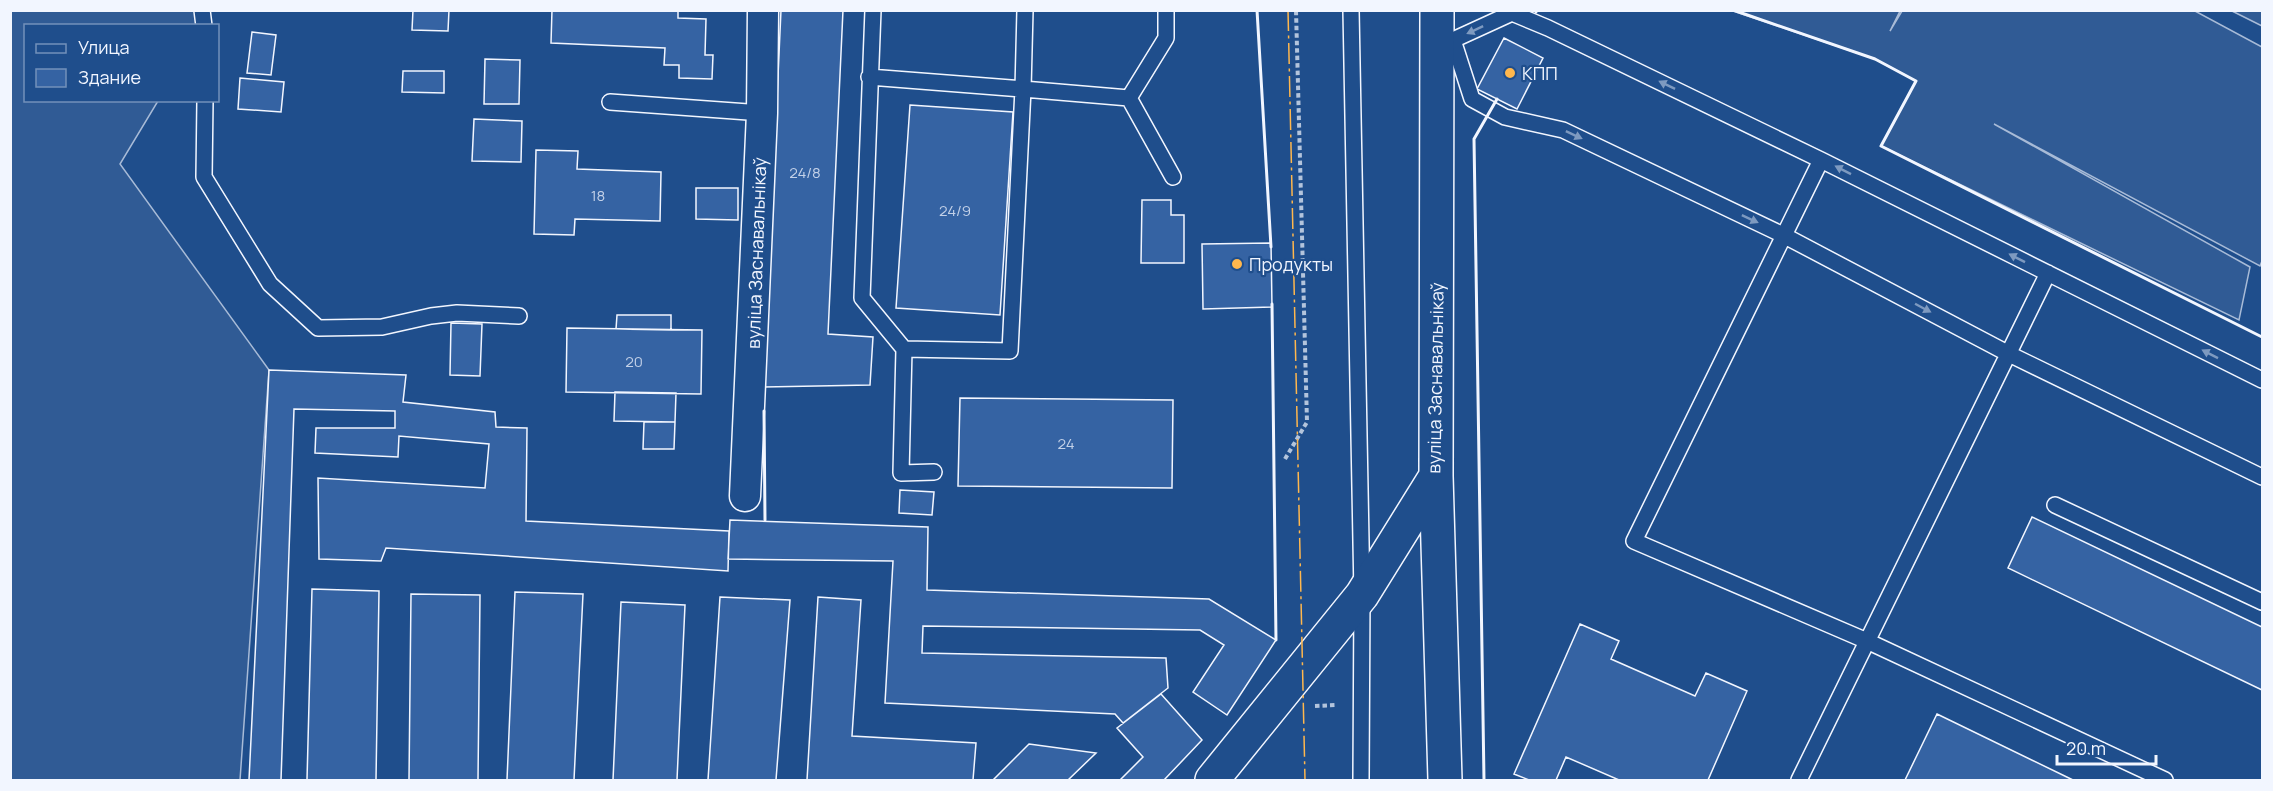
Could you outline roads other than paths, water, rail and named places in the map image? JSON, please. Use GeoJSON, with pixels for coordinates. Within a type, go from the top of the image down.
{"type":"FeatureCollection","features":[{"type":"Feature","properties":{"kind":"main road","name":"вуліца Заснавальнікаў"},"geometry":{"type":"LineString","coordinates":[[1212,780],[1362,595],[1436,476],[1442,30]]}},
{"type":"Feature","properties":{"kind":"main road"},"geometry":{"type":"LineString","coordinates":[[1436,476],[1445,780]]}},
{"type":"Feature","properties":{"kind":"street","name":"вуліца Заснавальнікаў"},"geometry":{"type":"LineString","coordinates":[[745,496],[762,113],[763,10]]}},
{"type":"Feature","properties":{"kind":"lane"},"geometry":{"type":"LineString","coordinates":[[873,10],[862,298],[903,349],[901,473],[934,472]]}},
{"type":"Feature","properties":{"kind":"lane"},"geometry":{"type":"LineString","coordinates":[[903,349],[1010,351],[1025,10]]}},
{"type":"Feature","properties":{"kind":"lane"},"geometry":{"type":"LineString","coordinates":[[1129,98],[1166,38],[1166,10]]}},
{"type":"Feature","properties":{"kind":"lane"},"geometry":{"type":"LineString","coordinates":[[1351,10],[1362,595],[1360,780]]}},
{"type":"Feature","properties":{"kind":"lane"},"geometry":{"type":"LineString","coordinates":[[2262,381],[1821,160],[1512,13],[1442,30],[1472,99],[1505,117],[1563,130],[1784,235],[2009,354],[2262,477]]}},
{"type":"Feature","properties":{"kind":"lane"},"geometry":{"type":"LineString","coordinates":[[869,76],[1129,98]]}},
{"type":"Feature","properties":{"kind":"lane"},"geometry":{"type":"LineString","coordinates":[[1129,98],[1173,177]]}},
{"type":"Feature","properties":{"kind":"lane"},"geometry":{"type":"LineString","coordinates":[[205,102],[204,177],[270,284],[318,328],[382,327],[431,316],[457,313],[519,316]]}},
{"type":"Feature","properties":{"kind":"lane"},"geometry":{"type":"LineString","coordinates":[[610,102],[762,113]]}},
{"type":"Feature","properties":{"kind":"lane"},"geometry":{"type":"LineString","coordinates":[[1821,160],[1634,541],[1867,641],[2164,780]]}},
{"type":"Feature","properties":{"kind":"lane"},"geometry":{"type":"LineString","coordinates":[[1799,780],[2048,273]]}},
{"type":"Feature","properties":{"kind":"lane"},"geometry":{"type":"LineString","coordinates":[[2055,505],[2262,602]]}},
{"type":"Feature","properties":{"kind":"place","name":"КПП"},"geometry":{"type":"Point","coordinates":[1510,73]}},
{"type":"Feature","properties":{"kind":"place","name":"Продукты"},"geometry":{"type":"Point","coordinates":[1237,264]}}]}
